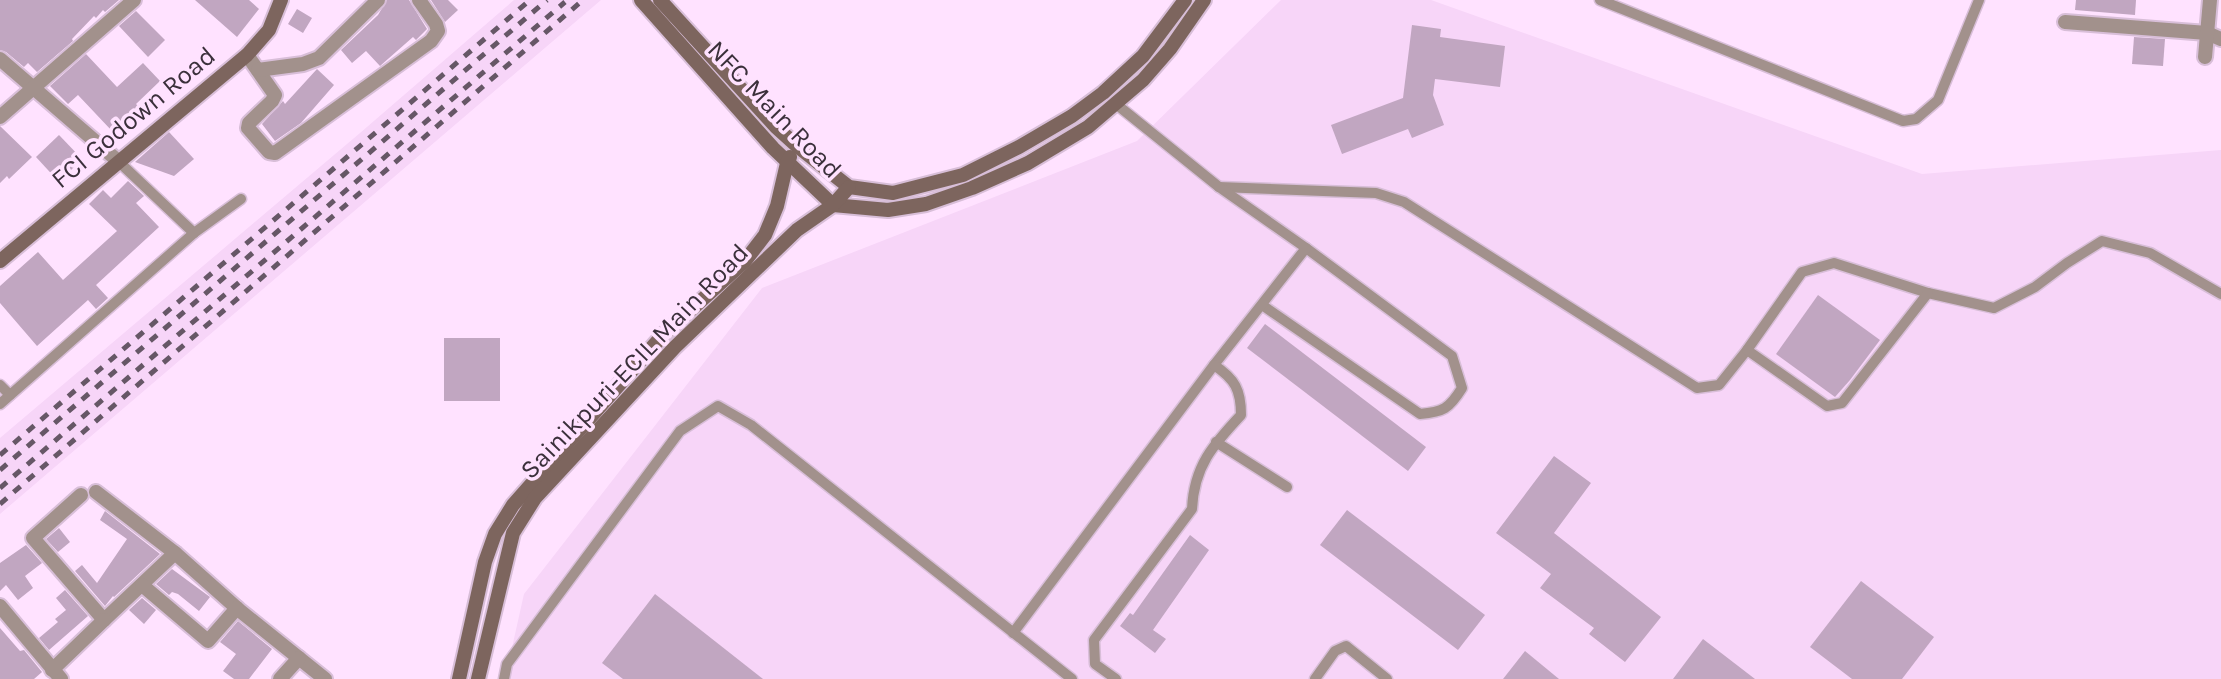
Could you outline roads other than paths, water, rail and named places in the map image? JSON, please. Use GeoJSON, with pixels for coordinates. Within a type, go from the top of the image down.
{"type":"FeatureCollection","features":[{"type":"Feature","properties":{"kind":"main road","name":"FCI Godown Road"},"geometry":{"type":"LineString","coordinates":[[0,261],[247,54],[270,30],[281,0]]}},
{"type":"Feature","properties":{"kind":"main road"},"geometry":{"type":"LineString","coordinates":[[641,0],[669,22]]}},
{"type":"Feature","properties":{"kind":"main road"},"geometry":{"type":"LineString","coordinates":[[660,0],[669,22]]}},
{"type":"Feature","properties":{"kind":"main road","name":"NFC Main Road"},"geometry":{"type":"LineString","coordinates":[[669,22],[776,127],[849,187],[892,193],[963,175],[1019,148],[1072,116],[1103,93],[1143,56],[1185,0]]}},
{"type":"Feature","properties":{"kind":"main road","name":"NFC Main Road"},"geometry":{"type":"LineString","coordinates":[[669,22],[787,163],[833,205],[888,210],[938,200],[1028,163],[1088,127],[1143,80],[1170,49],[1204,0]]}},
{"type":"Feature","properties":{"kind":"main road","name":"Sainikpuri-ECIL Main Road"},"geometry":{"type":"LineString","coordinates":[[459,679],[485,562],[495,534],[513,505],[663,335],[745,261],[765,235],[777,206],[787,163],[797,146]]}},
{"type":"Feature","properties":{"kind":"main road","name":"Sainikpuri-ECIL Main Road"},"geometry":{"type":"LineString","coordinates":[[478,679],[513,533],[534,498],[675,347],[797,230],[833,205],[849,187]]}},
{"type":"Feature","properties":{"kind":"street"},"geometry":{"type":"LineString","coordinates":[[0,117],[134,0]]}},
{"type":"Feature","properties":{"kind":"street"},"geometry":{"type":"LineString","coordinates":[[258,71],[303,64],[319,58],[379,0]]}},
{"type":"Feature","properties":{"kind":"street"},"geometry":{"type":"LineString","coordinates":[[247,54],[275,95],[248,128],[269,152],[275,153],[431,41],[438,31],[436,24],[419,0]]}},
{"type":"Feature","properties":{"kind":"street"},"geometry":{"type":"LineString","coordinates":[[2205,57],[2214,36],[2210,0]]}},
{"type":"Feature","properties":{"kind":"street"},"geometry":{"type":"LineString","coordinates":[[2065,22],[2214,36]]}},
{"type":"Feature","properties":{"kind":"street"},"geometry":{"type":"LineString","coordinates":[[0,59],[118,161]]}},
{"type":"Feature","properties":{"kind":"street"},"geometry":{"type":"LineString","coordinates":[[104,620],[33,538],[88,493],[174,553],[324,679]]}},
{"type":"Feature","properties":{"kind":"street"},"geometry":{"type":"LineString","coordinates":[[2,611],[56,674],[104,620],[174,553]]}},
{"type":"Feature","properties":{"kind":"street"},"geometry":{"type":"LineString","coordinates":[[142,585],[208,641],[237,608]]}},
{"type":"Feature","properties":{"kind":"street"},"geometry":{"type":"LineString","coordinates":[[280,679],[299,657]]}},
{"type":"Feature","properties":{"kind":"lane"},"geometry":{"type":"LineString","coordinates":[[1601,0],[1903,121],[1916,119],[1938,100],[1979,0]]}},
{"type":"Feature","properties":{"kind":"lane"},"geometry":{"type":"LineString","coordinates":[[1116,104],[1219,187],[1452,356],[1462,388],[1453,402],[1440,412],[1419,414],[1262,305]]}},
{"type":"Feature","properties":{"kind":"lane"},"geometry":{"type":"LineString","coordinates":[[118,161],[194,233]]}},
{"type":"Feature","properties":{"kind":"lane"},"geometry":{"type":"LineString","coordinates":[[1219,187],[1376,193],[1404,202],[1697,388],[1719,385],[1802,272],[1833,263],[1928,293],[1994,308],[2035,287],[2102,241],[2150,253],[2221,294]]}},
{"type":"Feature","properties":{"kind":"lane"},"geometry":{"type":"LineString","coordinates":[[0,404],[194,233],[241,199]]}},
{"type":"Feature","properties":{"kind":"lane"},"geometry":{"type":"LineString","coordinates":[[1013,633],[1214,365],[1306,248]]}},
{"type":"Feature","properties":{"kind":"lane"},"geometry":{"type":"LineString","coordinates":[[1747,350],[1827,406],[1842,403],[1928,293]]}},
{"type":"Feature","properties":{"kind":"lane"},"geometry":{"type":"LineString","coordinates":[[1116,679],[1095,664],[1094,639],[1192,509],[1193,487],[1202,464],[1216,442],[1241,415],[1241,395],[1226,373],[1214,365]]}},
{"type":"Feature","properties":{"kind":"lane"},"geometry":{"type":"LineString","coordinates":[[0,385],[10,395]]}},
{"type":"Feature","properties":{"kind":"lane"},"geometry":{"type":"LineString","coordinates":[[504,679],[507,664],[680,431],[718,406],[751,425],[1072,679]]}},
{"type":"Feature","properties":{"kind":"lane"},"geometry":{"type":"LineString","coordinates":[[1216,442],[1287,487]]}},
{"type":"Feature","properties":{"kind":"lane"},"geometry":{"type":"LineString","coordinates":[[1315,679],[1335,651],[1346,646],[1387,679]]}},
{"type":"Feature","properties":{"kind":"railway"},"geometry":{"type":"LineString","coordinates":[[0,455],[530,0]]}},
{"type":"Feature","properties":{"kind":"railway"},"geometry":{"type":"LineString","coordinates":[[0,470],[547,0]]}},
{"type":"Feature","properties":{"kind":"railway"},"geometry":{"type":"LineString","coordinates":[[0,504],[583,0]]}},
{"type":"Feature","properties":{"kind":"railway"},"geometry":{"type":"LineString","coordinates":[[0,488],[565,2]]}}]}
